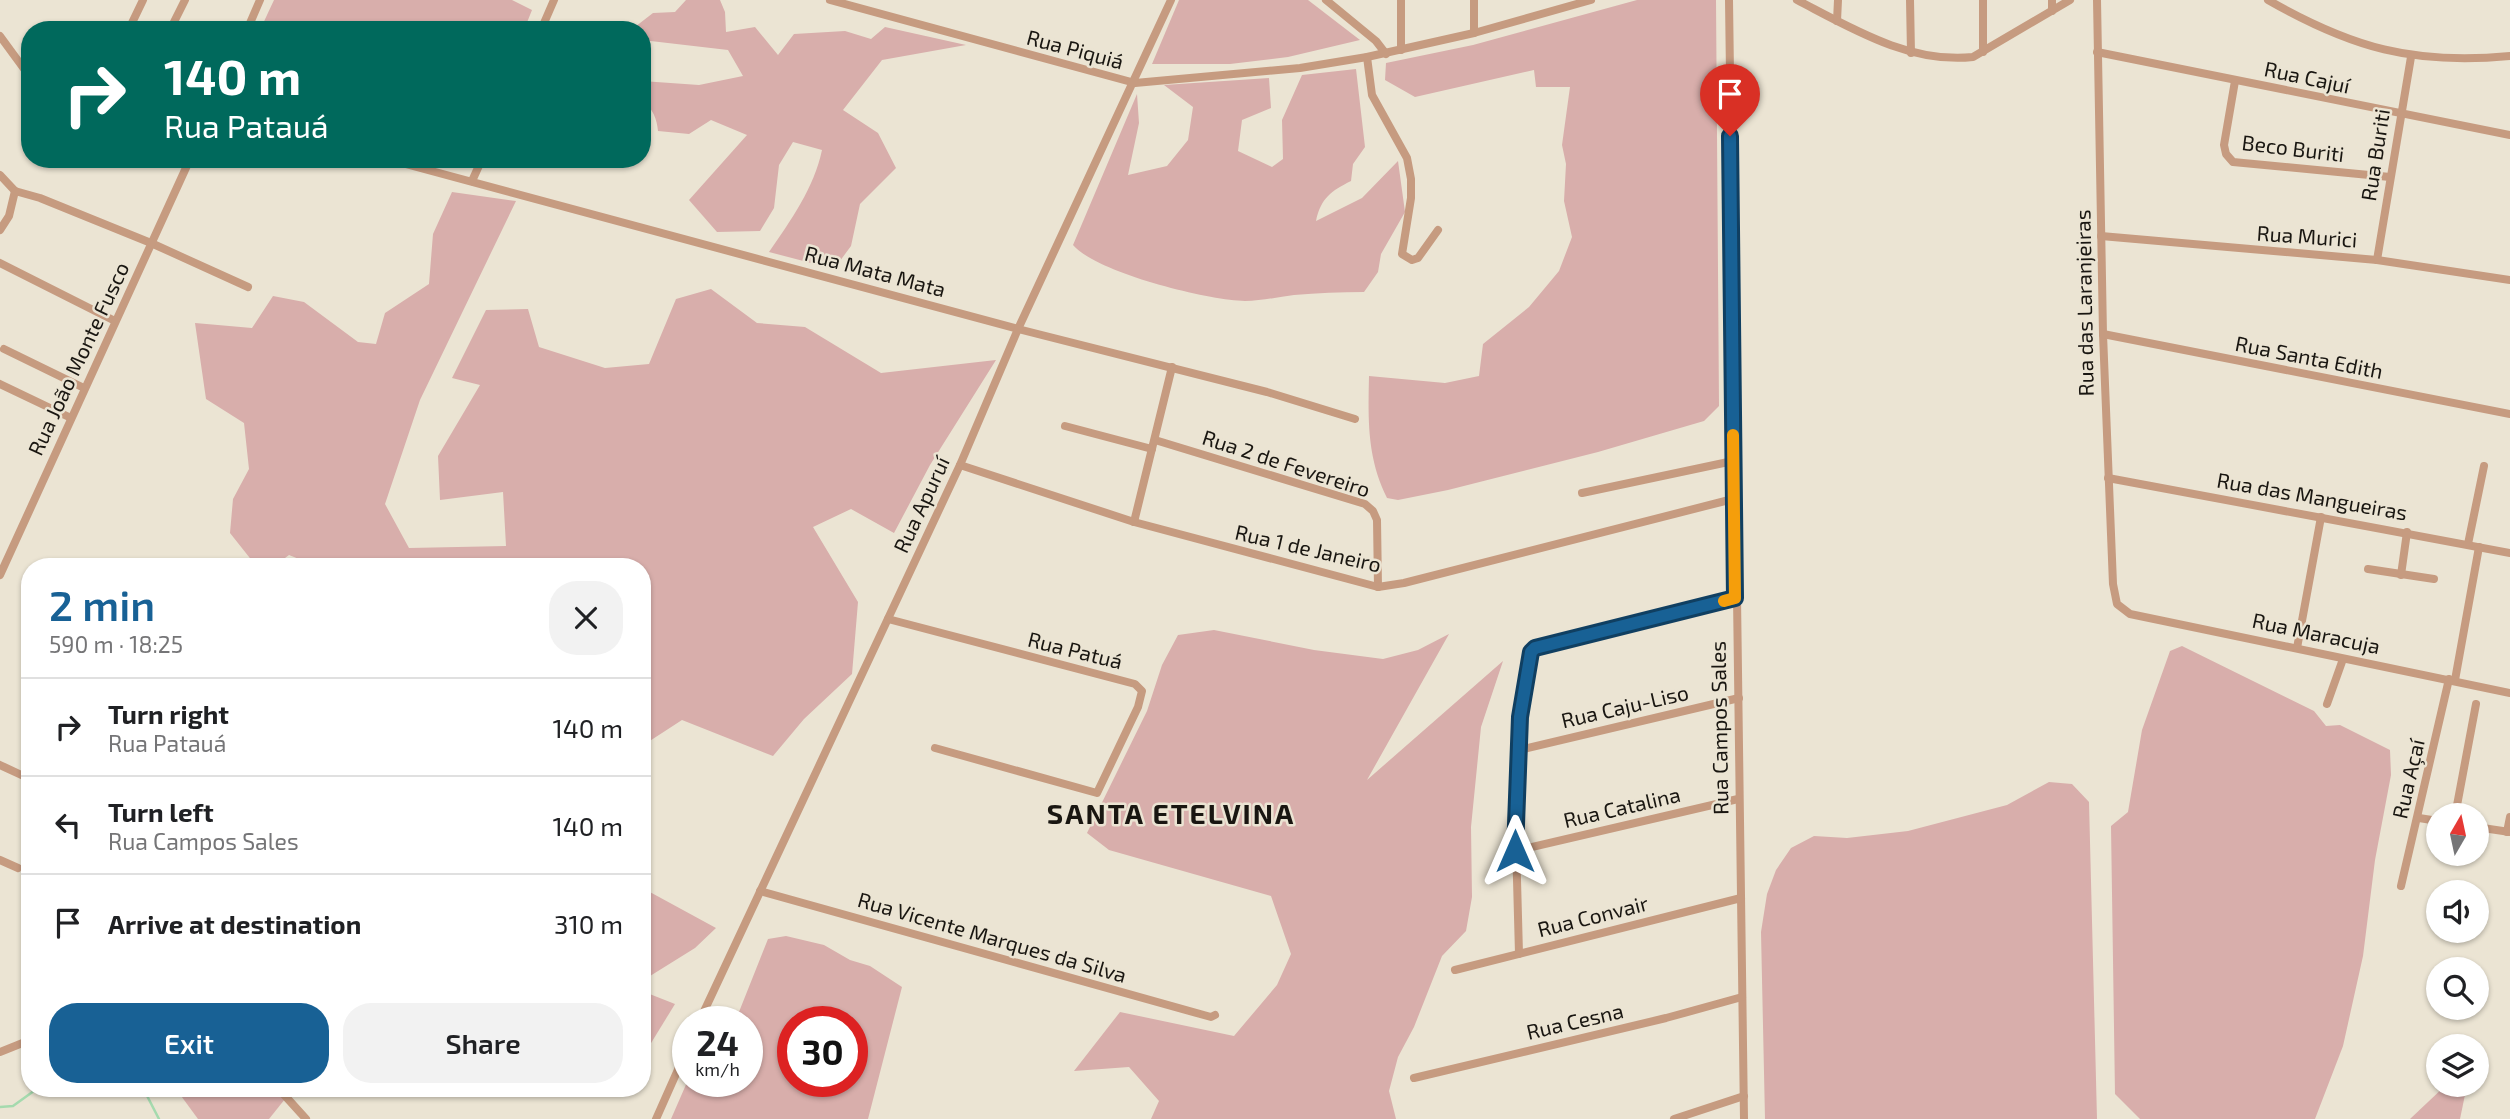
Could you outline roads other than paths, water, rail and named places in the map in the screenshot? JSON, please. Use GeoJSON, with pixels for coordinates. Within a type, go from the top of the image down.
{"type":"FeatureCollection","features":[{"type":"Feature","properties":{"kind":"street"},"geometry":{"type":"LineString","coordinates":[[133,21],[143,0]]}},
{"type":"Feature","properties":{"kind":"street"},"geometry":{"type":"LineString","coordinates":[[174,21],[185,0]]}},
{"type":"Feature","properties":{"kind":"street"},"geometry":{"type":"LineString","coordinates":[[545,21],[555,0]]}},
{"type":"Feature","properties":{"kind":"street","name":"Rua Piquiá"},"geometry":{"type":"LineString","coordinates":[[830,0],[1135,83],[1300,68],[1386,54],[1474,33],[1591,0]]}},
{"type":"Feature","properties":{"kind":"street","name":"Rua Apuruí"},"geometry":{"type":"LineString","coordinates":[[706,1006],[961,465],[1018,329],[1135,83],[1171,0]]}},
{"type":"Feature","properties":{"kind":"street"},"geometry":{"type":"LineString","coordinates":[[1326,0],[1376,41],[1386,54]]}},
{"type":"Feature","properties":{"kind":"street"},"geometry":{"type":"LineString","coordinates":[[1401,0],[1401,50]]}},
{"type":"Feature","properties":{"kind":"street"},"geometry":{"type":"LineString","coordinates":[[1474,0],[1474,33]]}},
{"type":"Feature","properties":{"kind":"street","name":"Rua Campos Sales"},"geometry":{"type":"LineString","coordinates":[[1729,0],[1733,499],[1739,698],[1738,799],[1744,1119]]}},
{"type":"Feature","properties":{"kind":"street"},"geometry":{"type":"LineString","coordinates":[[1797,0],[1837,21],[1911,53],[1956,59],[1973,57],[1983,52],[2070,0]]}},
{"type":"Feature","properties":{"kind":"street"},"geometry":{"type":"LineString","coordinates":[[1837,21],[1838,0]]}},
{"type":"Feature","properties":{"kind":"street"},"geometry":{"type":"LineString","coordinates":[[1910,0],[1911,53]]}},
{"type":"Feature","properties":{"kind":"street"},"geometry":{"type":"LineString","coordinates":[[1983,0],[1983,52]]}},
{"type":"Feature","properties":{"kind":"street"},"geometry":{"type":"LineString","coordinates":[[2052,0],[2052,11]]}},
{"type":"Feature","properties":{"kind":"street","name":"Rua das Laranjeiras"},"geometry":{"type":"LineString","coordinates":[[2097,0],[2102,334],[2113,594],[2118,604]]}},
{"type":"Feature","properties":{"kind":"street"},"geometry":{"type":"LineString","coordinates":[[2268,0],[2318,29],[2363,46],[2411,57],[2510,56]]}},
{"type":"Feature","properties":{"kind":"street"},"geometry":{"type":"LineString","coordinates":[[250,21],[258,1]]}},
{"type":"Feature","properties":{"kind":"street"},"geometry":{"type":"LineString","coordinates":[[0,36],[21,65]]}},
{"type":"Feature","properties":{"kind":"street","name":"Rua Cajuí"},"geometry":{"type":"LineString","coordinates":[[2097,52],[2400,116],[2510,135]]}},
{"type":"Feature","properties":{"kind":"street"},"geometry":{"type":"LineString","coordinates":[[1367,57],[1372,95],[1407,158],[1411,179],[1411,198],[1402,254],[1412,260],[1418,258],[1438,230]]}},
{"type":"Feature","properties":{"kind":"street","name":"Rua Buriti"},"geometry":{"type":"LineString","coordinates":[[2377,260],[2411,57]]}},
{"type":"Feature","properties":{"kind":"street","name":"Beco Buriti"},"geometry":{"type":"LineString","coordinates":[[2235,81],[2224,145],[2226,154],[2233,162],[2390,177]]}},
{"type":"Feature","properties":{"kind":"street","name":"Rua João Monte Fusco"},"geometry":{"type":"LineString","coordinates":[[0,575],[184,168]]}},
{"type":"Feature","properties":{"kind":"street","name":"Rua Mata Mata"},"geometry":{"type":"LineString","coordinates":[[422,168],[1018,329],[1172,367],[1355,419]]}},
{"type":"Feature","properties":{"kind":"street"},"geometry":{"type":"LineString","coordinates":[[472,181],[478,168]]}},
{"type":"Feature","properties":{"kind":"street"},"geometry":{"type":"LineString","coordinates":[[0,175],[15,191],[40,198],[151,243],[248,287]]}},
{"type":"Feature","properties":{"kind":"street"},"geometry":{"type":"LineString","coordinates":[[0,230],[12,208],[15,191]]}},
{"type":"Feature","properties":{"kind":"street","name":"Rua Murici"},"geometry":{"type":"LineString","coordinates":[[2101,236],[2377,260],[2510,281]]}},
{"type":"Feature","properties":{"kind":"street"},"geometry":{"type":"LineString","coordinates":[[0,263],[115,321]]}},
{"type":"Feature","properties":{"kind":"street","name":"Rua Santa Edith"},"geometry":{"type":"LineString","coordinates":[[2102,334],[2510,414]]}},
{"type":"Feature","properties":{"kind":"street"},"geometry":{"type":"LineString","coordinates":[[4,349],[84,388]]}},
{"type":"Feature","properties":{"kind":"street"},"geometry":{"type":"LineString","coordinates":[[1133,522],[1172,367]]}},
{"type":"Feature","properties":{"kind":"street"},"geometry":{"type":"LineString","coordinates":[[0,384],[71,418]]}},
{"type":"Feature","properties":{"kind":"street","name":"Rua 2 de Fevereiro"},"geometry":{"type":"LineString","coordinates":[[1065,426],[1153,444],[1365,504],[1373,511],[1377,520],[1378,586]]}},
{"type":"Feature","properties":{"kind":"street"},"geometry":{"type":"LineString","coordinates":[[1582,493],[1733,461]]}},
{"type":"Feature","properties":{"kind":"street","name":"Rua 1 de Janeiro"},"geometry":{"type":"LineString","coordinates":[[961,465],[1133,522],[1378,586],[1404,583],[1733,499]]}},
{"type":"Feature","properties":{"kind":"street"},"geometry":{"type":"LineString","coordinates":[[2468,544],[2484,466]]}},
{"type":"Feature","properties":{"kind":"street","name":"Rua das Mangueiras"},"geometry":{"type":"LineString","coordinates":[[2108,478],[2510,553]]}},
{"type":"Feature","properties":{"kind":"street"},"geometry":{"type":"LineString","coordinates":[[2297,648],[2321,517]]}},
{"type":"Feature","properties":{"kind":"street"},"geometry":{"type":"LineString","coordinates":[[2401,575],[2407,532]]}},
{"type":"Feature","properties":{"kind":"street","name":"Rua Açaí"},"geometry":{"type":"LineString","coordinates":[[2401,886],[2452,680],[2479,547]]}},
{"type":"Feature","properties":{"kind":"street"},"geometry":{"type":"LineString","coordinates":[[2368,569],[2434,579]]}},
{"type":"Feature","properties":{"kind":"street"},"geometry":{"type":"LineString","coordinates":[[1519,954],[1515,851],[1519,750],[1531,652],[1535,648],[1735,598]]}},
{"type":"Feature","properties":{"kind":"street","name":"Rua Maracuja"},"geometry":{"type":"LineString","coordinates":[[2118,604],[2130,614],[2510,693]]}},
{"type":"Feature","properties":{"kind":"street","name":"Rua Patuá"},"geometry":{"type":"LineString","coordinates":[[888,619],[1135,684],[1142,691],[1138,707],[1097,793],[935,748]]}},
{"type":"Feature","properties":{"kind":"street"},"geometry":{"type":"LineString","coordinates":[[2327,704],[2343,659]]}},
{"type":"Feature","properties":{"kind":"street","name":"Rua Caju-Liso"},"geometry":{"type":"LineString","coordinates":[[1519,750],[1739,698]]}},
{"type":"Feature","properties":{"kind":"street"},"geometry":{"type":"LineString","coordinates":[[2457,803],[2476,704]]}},
{"type":"Feature","properties":{"kind":"street"},"geometry":{"type":"LineString","coordinates":[[0,765],[21,775]]}},
{"type":"Feature","properties":{"kind":"street","name":"Rua Catalina"},"geometry":{"type":"LineString","coordinates":[[1515,851],[1738,799]]}},
{"type":"Feature","properties":{"kind":"street"},"geometry":{"type":"LineString","coordinates":[[2489,829],[2508,832],[2510,817]]}},
{"type":"Feature","properties":{"kind":"street"},"geometry":{"type":"LineString","coordinates":[[2418,818],[2426,819]]}},
{"type":"Feature","properties":{"kind":"street"},"geometry":{"type":"LineString","coordinates":[[0,860],[18,868]]}},
{"type":"Feature","properties":{"kind":"street","name":"Rua Vicente Marques da Silva"},"geometry":{"type":"LineString","coordinates":[[760,891],[1184,1010],[1214,1015]]}},
{"type":"Feature","properties":{"kind":"street","name":"Rua Convair"},"geometry":{"type":"LineString","coordinates":[[1455,970],[1741,898]]}},
{"type":"Feature","properties":{"kind":"street","name":"Rua Cesna"},"geometry":{"type":"LineString","coordinates":[[1414,1078],[1665,1018],[1742,996]]}},
{"type":"Feature","properties":{"kind":"street"},"geometry":{"type":"LineString","coordinates":[[0,1052],[21,1044]]}},
{"type":"Feature","properties":{"kind":"street"},"geometry":{"type":"LineString","coordinates":[[656,1119],[672,1084]]}},
{"type":"Feature","properties":{"kind":"street"},"geometry":{"type":"LineString","coordinates":[[1675,1119],[1744,1096]]}},
{"type":"Feature","properties":{"kind":"street"},"geometry":{"type":"LineString","coordinates":[[286,1097],[306,1119]]}},
{"type":"Feature","properties":{"kind":"waterway"},"geometry":{"type":"LineString","coordinates":[[0,1107],[13,1106],[26,1097]]}},
{"type":"Feature","properties":{"kind":"waterway"},"geometry":{"type":"LineString","coordinates":[[148,1097],[159,1119]]}},
{"type":"Feature","properties":{"kind":"district","name":"SANTA ETELVINA"},"geometry":{"type":"Point","coordinates":[1171,814]}}]}
